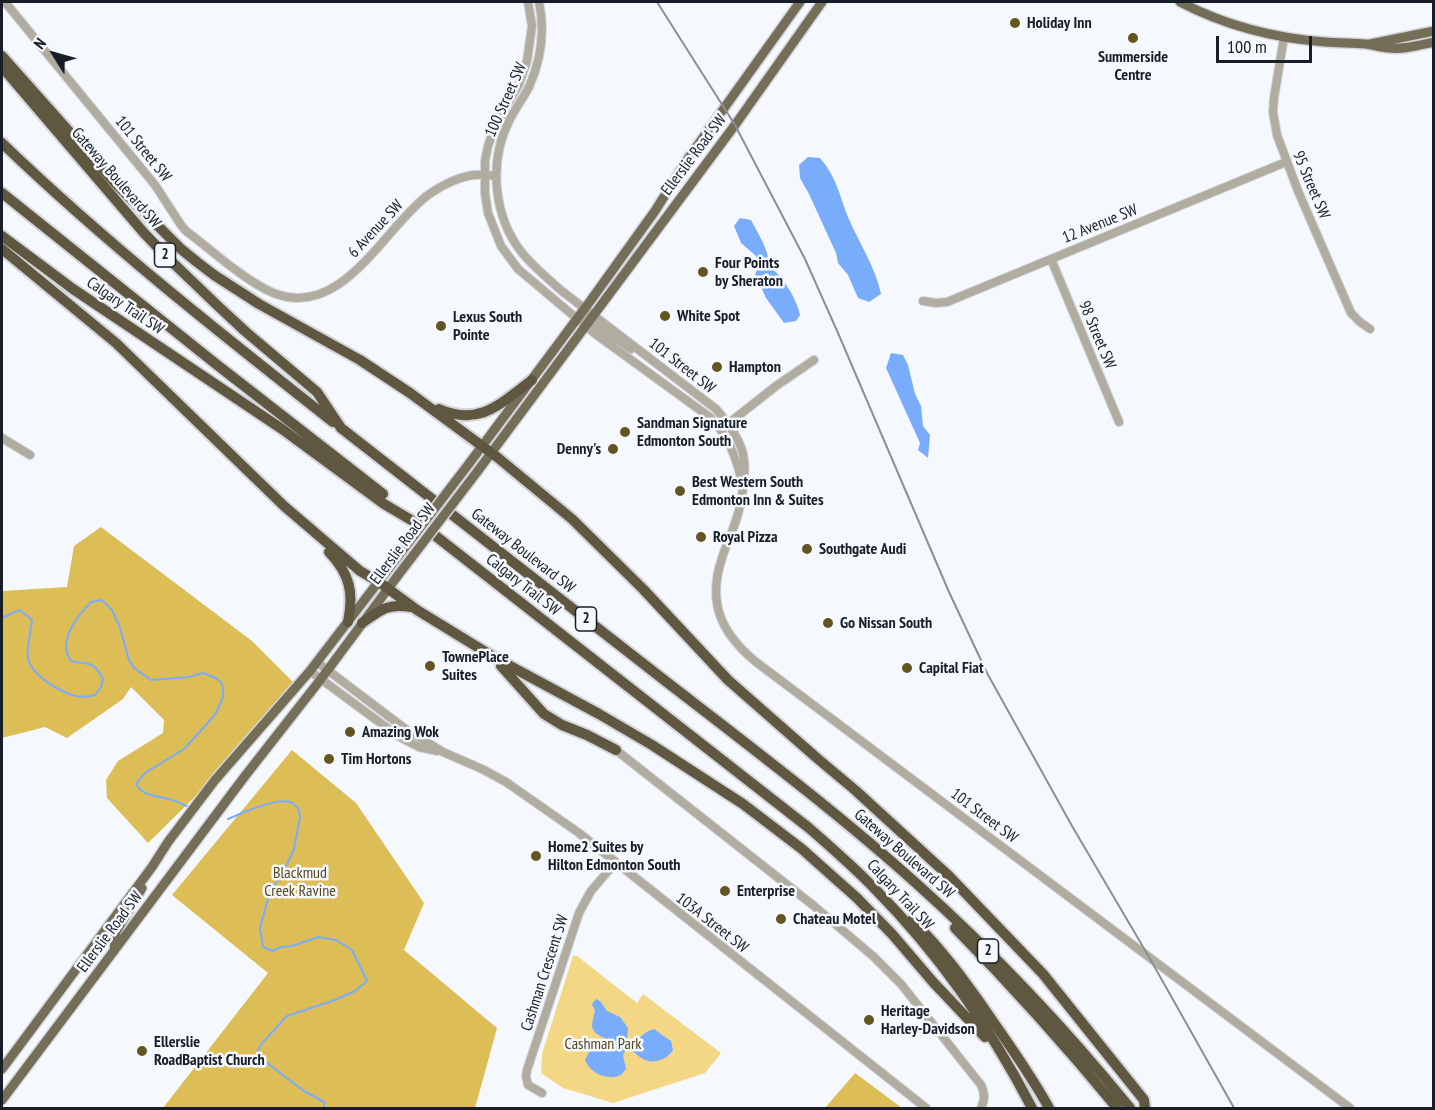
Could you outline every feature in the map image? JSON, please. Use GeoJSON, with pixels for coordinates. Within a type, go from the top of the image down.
{"type":"FeatureCollection","features":[{"type":"Feature","properties":{"kind":"highway"},"geometry":{"type":"LineString","coordinates":[[2,56],[115,183],[189,256],[259,304],[360,360],[435,408],[450,414],[461,416],[480,414],[498,405],[532,380]]}},
{"type":"Feature","properties":{"kind":"highway","name":"Gateway Boulevard SW"},"geometry":{"type":"LineString","coordinates":[[2,67],[144,233],[226,314],[318,392],[341,428],[830,810],[916,883],[1033,996],[1130,1108]]}},
{"type":"Feature","properties":{"kind":"highway"},"geometry":{"type":"LineString","coordinates":[[2,142],[112,244],[341,428]]}},
{"type":"Feature","properties":{"kind":"highway"},"geometry":{"type":"LineString","coordinates":[[2,193],[428,530]]}},
{"type":"Feature","properties":{"kind":"highway","name":"Calgary Trail SW"},"geometry":{"type":"LineString","coordinates":[[2,236],[73,289],[282,429],[384,504],[428,530],[839,853],[877,890],[934,955],[975,1011],[1032,1108]]}},
{"type":"Feature","properties":{"kind":"highway"},"geometry":{"type":"LineString","coordinates":[[2,249],[116,343],[298,519],[337,560],[345,572],[350,588],[351,608],[348,622]]}},
{"type":"Feature","properties":{"kind":"highway"},"geometry":{"type":"LineString","coordinates":[[410,393],[540,491],[572,519],[643,589],[728,680],[880,812],[949,876],[1043,974],[1144,1100],[1145,1108]]}},
{"type":"Feature","properties":{"kind":"highway"},"geometry":{"type":"LineString","coordinates":[[298,519],[360,571],[417,610],[488,653],[625,729],[744,804],[780,831],[864,905],[1002,1054]]}},
{"type":"Feature","properties":{"kind":"highway"},"geometry":{"type":"LineString","coordinates":[[362,623],[390,606],[399,605],[417,610]]}},
{"type":"Feature","properties":{"kind":"highway"},"geometry":{"type":"LineString","coordinates":[[488,653],[512,676],[533,704],[544,714],[616,750]]}},
{"type":"Feature","properties":{"kind":"highway"},"geometry":{"type":"LineString","coordinates":[[839,853],[880,887],[923,931],[967,983],[1023,1065],[1049,1108]]}},
{"type":"Feature","properties":{"kind":"highway"},"geometry":{"type":"LineString","coordinates":[[916,883],[931,904],[1023,999],[1117,1108]]}},
{"type":"Feature","properties":{"kind":"main road","name":"Ellerslie Road SW"},"geometry":{"type":"LineString","coordinates":[[2,1100],[477,472],[487,450],[532,380],[655,211],[687,160],[800,2]]}},
{"type":"Feature","properties":{"kind":"main road","name":"Ellerslie Road SW"},"geometry":{"type":"LineString","coordinates":[[3,1068],[215,780],[310,671],[468,465],[487,450],[590,320],[735,125],[822,2]]}},
{"type":"Feature","properties":{"kind":"main road"},"geometry":{"type":"LineString","coordinates":[[1180,2],[1239,27],[1284,37],[1368,44],[1390,49],[1434,42]]}},
{"type":"Feature","properties":{"kind":"main road"},"geometry":{"type":"LineString","coordinates":[[1368,44],[1434,31]]}},
{"type":"Feature","properties":{"kind":"main road"},"geometry":{"type":"LineString","coordinates":[[1420,45],[1434,48]]}},
{"type":"Feature","properties":{"kind":"main road"},"geometry":{"type":"LineString","coordinates":[[114,951],[116,933],[152,867]]}},
{"type":"Feature","properties":{"kind":"main road"},"geometry":{"type":"LineString","coordinates":[[3,1068],[18,1060],[28,1065]]}},
{"type":"Feature","properties":{"kind":"street","name":"101 Street SW"},"geometry":{"type":"LineString","coordinates":[[5,2],[155,185],[186,231],[253,282],[276,294]]}},
{"type":"Feature","properties":{"kind":"street","name":"100 Street SW"},"geometry":{"type":"LineString","coordinates":[[528,2],[532,27],[527,61],[519,84],[500,116],[488,146],[484,175],[488,213],[501,246],[518,269],[578,318]]}},
{"type":"Feature","properties":{"kind":"street","name":"100 Street SW"},"geometry":{"type":"LineString","coordinates":[[539,2],[541,39],[537,68],[507,127],[499,154],[496,176],[500,201],[506,223],[522,252],[563,292],[585,308],[590,320]]}},
{"type":"Feature","properties":{"kind":"street","name":"95 Street SW"},"geometry":{"type":"LineString","coordinates":[[1284,37],[1274,98],[1273,112],[1277,135],[1286,162],[1352,313],[1370,329]]}},
{"type":"Feature","properties":{"kind":"street","name":"12 Avenue SW"},"geometry":{"type":"LineString","coordinates":[[923,301],[946,302],[1286,162]]}},
{"type":"Feature","properties":{"kind":"street","name":"6 Avenue SW"},"geometry":{"type":"LineString","coordinates":[[276,294],[291,298],[307,297],[322,294],[336,287],[358,269],[405,217],[437,189],[476,175],[496,176]]}},
{"type":"Feature","properties":{"kind":"street","name":"98 Street SW"},"geometry":{"type":"LineString","coordinates":[[1051,260],[1119,422]]}},
{"type":"Feature","properties":{"kind":"street"},"geometry":{"type":"LineString","coordinates":[[578,318],[590,320]]}},
{"type":"Feature","properties":{"kind":"street","name":"101 Street SW"},"geometry":{"type":"LineString","coordinates":[[590,320],[621,343],[651,359],[716,409],[739,444],[744,460],[739,511],[717,576],[720,616],[735,643],[756,662],[1350,1108]]}},
{"type":"Feature","properties":{"kind":"street","name":"101 Street SW"},"geometry":{"type":"LineString","coordinates":[[590,320],[630,360],[706,414],[721,430],[733,451],[743,486]]}},
{"type":"Feature","properties":{"kind":"street"},"geometry":{"type":"LineString","coordinates":[[721,430],[776,386],[814,360]]}},
{"type":"Feature","properties":{"kind":"street"},"geometry":{"type":"LineString","coordinates":[[2,438],[30,455]]}},
{"type":"Feature","properties":{"kind":"street","name":"103A Street SW"},"geometry":{"type":"LineString","coordinates":[[317,662],[324,675],[338,691],[398,736],[419,747],[443,752]]}},
{"type":"Feature","properties":{"kind":"street","name":"103A Street SW"},"geometry":{"type":"LineString","coordinates":[[310,671],[324,675],[443,752],[514,786],[579,833],[926,1108]]}},
{"type":"Feature","properties":{"kind":"street"},"geometry":{"type":"LineString","coordinates":[[308,696],[320,689],[338,691]]}},
{"type":"Feature","properties":{"kind":"street"},"geometry":{"type":"LineString","coordinates":[[616,750],[814,906],[874,957],[901,984],[981,1085],[984,1093],[981,1108]]}},
{"type":"Feature","properties":{"kind":"street","name":"Cashman Crescent SW"},"geometry":{"type":"LineString","coordinates":[[542,1093],[532,1088],[527,1082],[526,1076],[530,1061],[579,913],[591,891],[615,862]]}},
{"type":"Feature","properties":{"kind":"green space"},"geometry":{"type":"Polygon","coordinates":[[[101,527],[252,641],[294,683],[209,783],[148,843],[107,798],[106,780],[118,761],[163,733],[164,720],[131,687],[123,699],[67,738],[45,727],[2,738],[2,591],[67,587],[74,546],[101,527]]]}},
{"type":"Feature","properties":{"kind":"green space","name":"Blackmud Creek Ravine"},"geometry":{"type":"Polygon","coordinates":[[[292,750],[356,803],[424,903],[404,950],[497,1028],[475,1108],[163,1108],[268,973],[172,895],[292,750]]]}},
{"type":"Feature","properties":{"kind":"green space","name":"Cashman Park"},"geometry":{"type":"Polygon","coordinates":[[[573,956],[577,956],[637,1003],[643,994],[721,1053],[705,1073],[613,1103],[563,1088],[541,1073],[542,1054],[573,956]]]}},
{"type":"Feature","properties":{"kind":"green space"},"geometry":{"type":"Polygon","coordinates":[[[855,1073],[902,1108],[825,1108],[855,1073]]]}},
{"type":"Feature","properties":{"kind":"water"},"geometry":{"type":"Polygon","coordinates":[[[808,157],[820,158],[830,172],[848,217],[871,264],[881,294],[869,302],[858,298],[848,275],[838,263],[836,253],[800,178],[799,165],[808,157]]]}},
{"type":"Feature","properties":{"kind":"water"},"geometry":{"type":"Polygon","coordinates":[[[740,218],[751,220],[765,248],[769,266],[792,294],[800,315],[796,321],[784,323],[766,298],[755,274],[760,264],[755,255],[741,243],[734,226],[740,218]]]}},
{"type":"Feature","properties":{"kind":"water"},"geometry":{"type":"Polygon","coordinates":[[[891,353],[903,355],[908,365],[915,394],[921,406],[923,426],[930,435],[928,458],[918,450],[920,443],[886,368],[891,353]]]}},
{"type":"Feature","properties":{"kind":"water"},"geometry":{"type":"Polygon","coordinates":[[[597,999],[607,1011],[620,1017],[628,1028],[627,1042],[636,1041],[654,1029],[671,1041],[673,1050],[671,1053],[656,1061],[647,1061],[626,1049],[623,1055],[626,1069],[621,1075],[607,1077],[595,1072],[585,1060],[589,1052],[594,1049],[613,1050],[616,1045],[598,1035],[593,1029],[595,1010],[592,1005],[597,999]]]}},
{"type":"Feature","properties":{"kind":"waterway"},"geometry":{"type":"LineString","coordinates":[[2,618],[19,610],[32,620],[28,650],[31,665],[48,682],[76,696],[95,695],[103,679],[93,666],[71,661],[67,654],[67,638],[75,622],[91,602],[101,600],[112,610],[129,660],[134,668],[151,680],[189,677],[203,673],[221,682],[223,697],[216,713],[184,749],[145,773],[136,784],[146,793],[173,800],[188,807]]}},
{"type":"Feature","properties":{"kind":"waterway"},"geometry":{"type":"LineString","coordinates":[[228,819],[276,802],[290,802],[298,808],[300,817],[294,849],[269,895],[260,928],[263,947],[273,951],[318,937],[336,940],[352,950],[367,981],[355,991],[335,1000],[287,1016],[258,1050],[258,1056],[304,1091],[324,1102],[324,1108]]}},
{"type":"Feature","properties":{"kind":"railway"},"geometry":{"type":"LineString","coordinates":[[657,2],[735,125],[805,259],[949,592],[987,673],[1234,1108]]}},
{"type":"Feature","properties":{"kind":"place","name":"Holiday Inn"},"geometry":{"type":"Point","coordinates":[1015,23]}},
{"type":"Feature","properties":{"kind":"place","name":"Summerside Centre"},"geometry":{"type":"Point","coordinates":[1133,38]}},
{"type":"Feature","properties":{"kind":"place","name":"Four Points by Sheraton"},"geometry":{"type":"Point","coordinates":[703,272]}},
{"type":"Feature","properties":{"kind":"place","name":"White Spot"},"geometry":{"type":"Point","coordinates":[665,316]}},
{"type":"Feature","properties":{"kind":"place","name":"Lexus South Pointe"},"geometry":{"type":"Point","coordinates":[441,326]}},
{"type":"Feature","properties":{"kind":"place","name":"Hampton"},"geometry":{"type":"Point","coordinates":[717,367]}},
{"type":"Feature","properties":{"kind":"place","name":"Sandman Signature Edmonton South"},"geometry":{"type":"Point","coordinates":[625,432]}},
{"type":"Feature","properties":{"kind":"place","name":"Denny's"},"geometry":{"type":"Point","coordinates":[613,449]}},
{"type":"Feature","properties":{"kind":"place","name":"Best Western South Edmonton Inn & Suites"},"geometry":{"type":"Point","coordinates":[680,491]}},
{"type":"Feature","properties":{"kind":"place","name":"Royal Pizza"},"geometry":{"type":"Point","coordinates":[701,537]}},
{"type":"Feature","properties":{"kind":"place","name":"Southgate Audi"},"geometry":{"type":"Point","coordinates":[807,549]}},
{"type":"Feature","properties":{"kind":"place","name":"Go Nissan South"},"geometry":{"type":"Point","coordinates":[828,623]}},
{"type":"Feature","properties":{"kind":"place","name":"TownePlace Suites"},"geometry":{"type":"Point","coordinates":[430,666]}},
{"type":"Feature","properties":{"kind":"place","name":"Capital Fiat"},"geometry":{"type":"Point","coordinates":[907,668]}},
{"type":"Feature","properties":{"kind":"place","name":"Amazing Wok"},"geometry":{"type":"Point","coordinates":[350,732]}},
{"type":"Feature","properties":{"kind":"place","name":"Tim Hortons"},"geometry":{"type":"Point","coordinates":[329,759]}},
{"type":"Feature","properties":{"kind":"place","name":"Home2 Suites by Hilton Edmonton South"},"geometry":{"type":"Point","coordinates":[536,856]}},
{"type":"Feature","properties":{"kind":"place","name":"Enterprise"},"geometry":{"type":"Point","coordinates":[725,891]}},
{"type":"Feature","properties":{"kind":"place","name":"Chateau Motel"},"geometry":{"type":"Point","coordinates":[781,919]}},
{"type":"Feature","properties":{"kind":"place","name":"Heritage Harley-Davidson"},"geometry":{"type":"Point","coordinates":[869,1020]}},
{"type":"Feature","properties":{"kind":"place","name":"Ellerslie RoadBaptist Church"},"geometry":{"type":"Point","coordinates":[142,1051]}}]}
